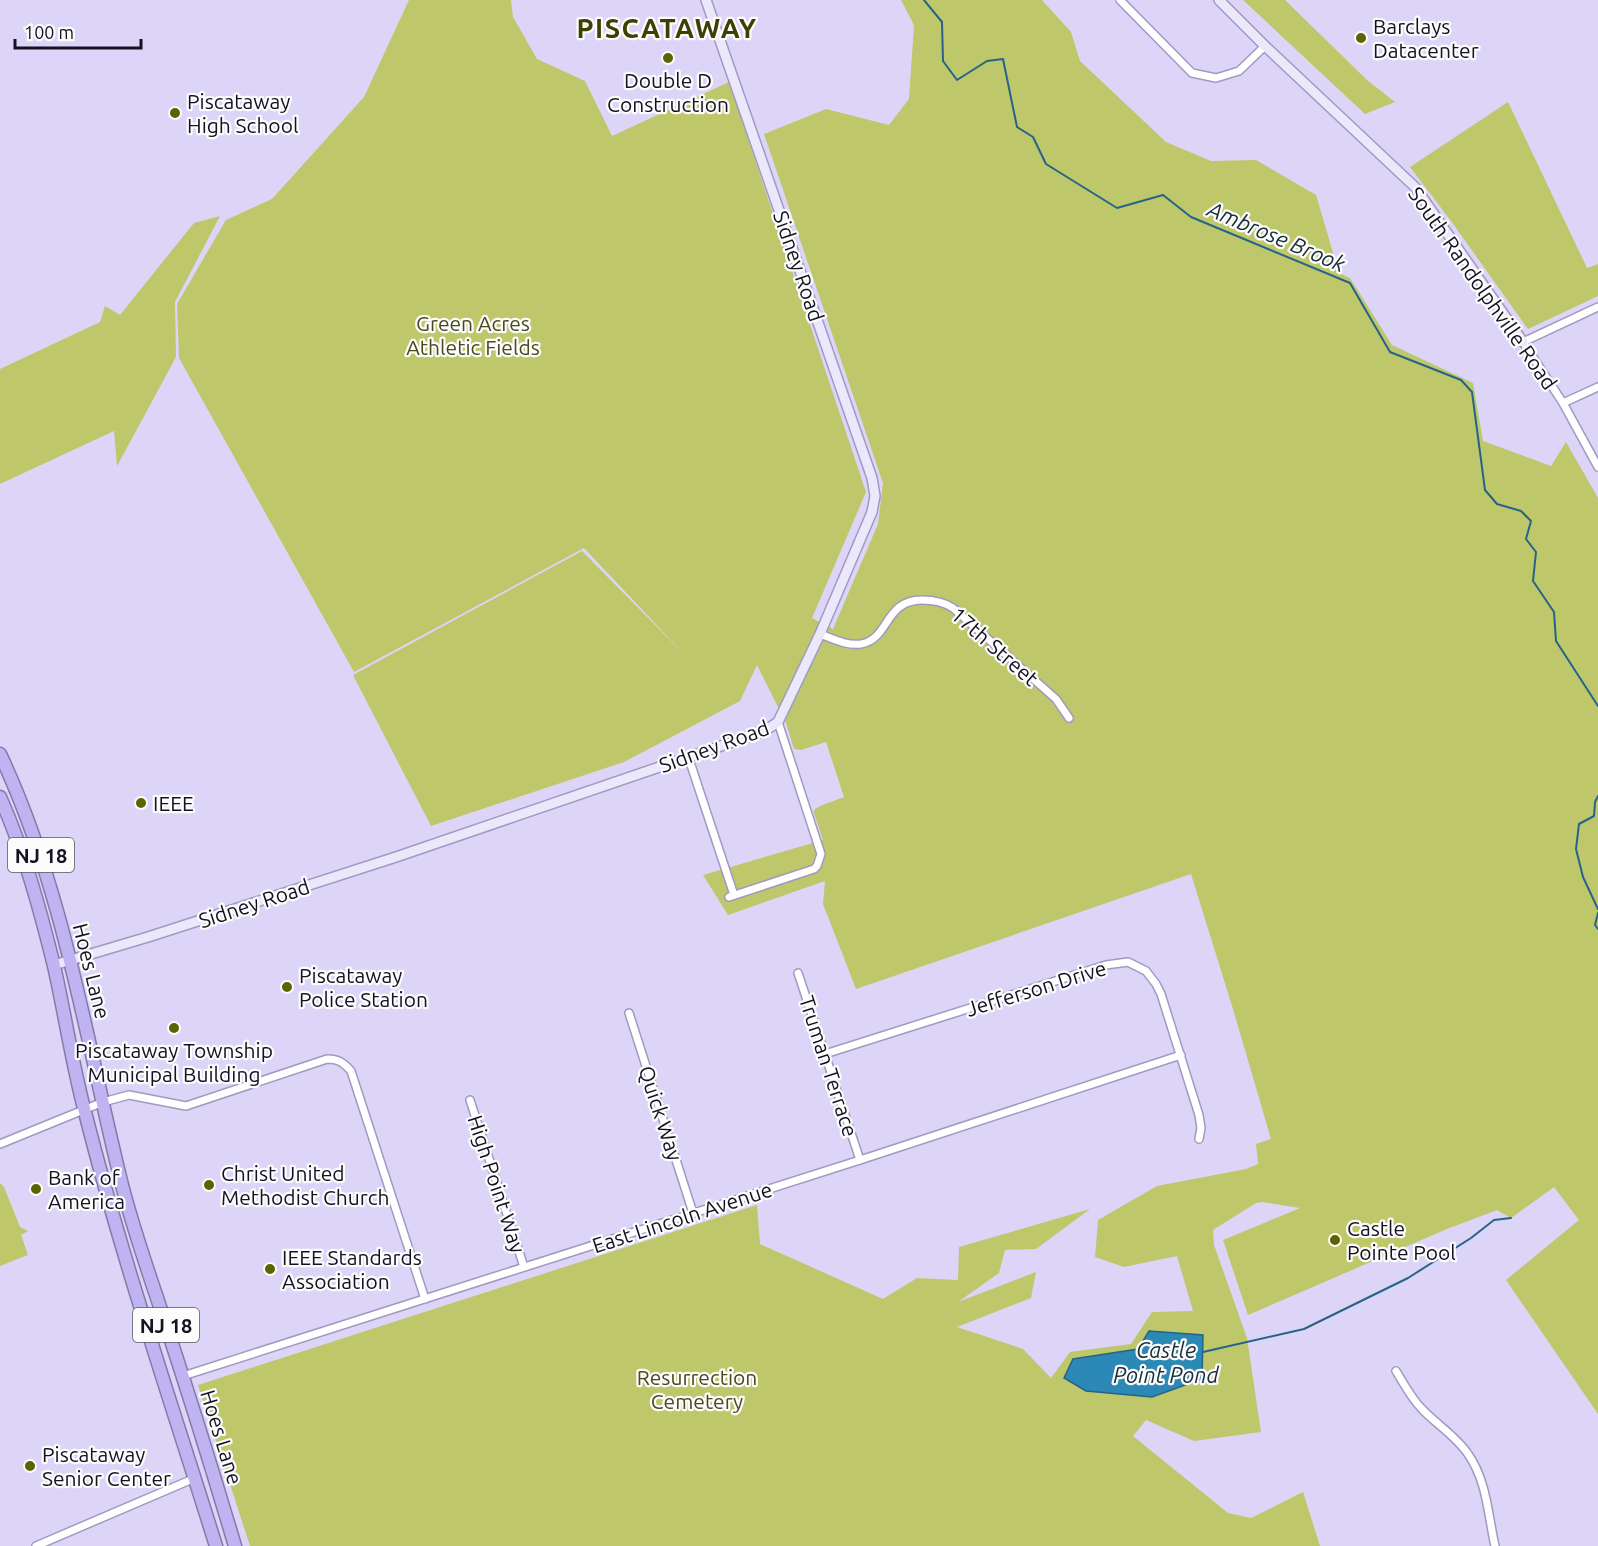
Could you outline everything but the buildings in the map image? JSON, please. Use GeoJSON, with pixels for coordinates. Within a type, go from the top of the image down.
{"type":"FeatureCollection","features":[{"type":"Feature","properties":{"kind":"highway","name":"Hoes Lane"},"geometry":{"type":"LineString","coordinates":[[0,754],[41,854],[70,960],[120,1179],[235,1546]]}},
{"type":"Feature","properties":{"kind":"highway","name":"Hoes Lane"},"geometry":{"type":"LineString","coordinates":[[0,797],[13,826],[34,890],[54,965],[84,1110],[122,1248],[216,1546]]}},
{"type":"Feature","properties":{"kind":"street","name":"Sidney Road"},"geometry":{"type":"LineString","coordinates":[[54,965],[396,857],[756,734],[778,722],[820,634],[872,512],[875,496],[872,478],[706,0]]}},
{"type":"Feature","properties":{"kind":"street"},"geometry":{"type":"LineString","coordinates":[[1120,0],[1192,73],[1216,78],[1239,71],[1265,46]]}},
{"type":"Feature","properties":{"kind":"street","name":"South Randolphville Road"},"geometry":{"type":"LineString","coordinates":[[1219,0],[1415,187],[1563,403],[1598,467]]}},
{"type":"Feature","properties":{"kind":"street"},"geometry":{"type":"LineString","coordinates":[[1523,342],[1598,307]]}},
{"type":"Feature","properties":{"kind":"street"},"geometry":{"type":"LineString","coordinates":[[1563,403],[1598,387]]}},
{"type":"Feature","properties":{"kind":"street","name":"17th Street"},"geometry":{"type":"LineString","coordinates":[[820,634],[849,644],[862,644],[877,636],[901,604],[924,600],[947,604],[1056,699],[1069,718]]}},
{"type":"Feature","properties":{"kind":"street"},"geometry":{"type":"LineString","coordinates":[[688,756],[732,896],[814,869],[821,854],[778,722]]}},
{"type":"Feature","properties":{"kind":"street","name":"Jefferson Drive"},"geometry":{"type":"LineString","coordinates":[[825,1054],[1106,965],[1128,962],[1146,971],[1161,994],[1199,1116],[1201,1128],[1199,1139]]}},
{"type":"Feature","properties":{"kind":"street","name":"Truman Terrace"},"geometry":{"type":"LineString","coordinates":[[798,973],[860,1160]]}},
{"type":"Feature","properties":{"kind":"street","name":"Quick Way"},"geometry":{"type":"LineString","coordinates":[[629,1013],[693,1214]]}},
{"type":"Feature","properties":{"kind":"street","name":"East Lincoln Avenue"},"geometry":{"type":"LineString","coordinates":[[183,1377],[1181,1055]]}},
{"type":"Feature","properties":{"kind":"street"},"geometry":{"type":"LineString","coordinates":[[0,1144],[103,1102],[129,1095],[186,1106],[327,1059],[336,1059],[345,1063],[351,1071],[424,1299]]}},
{"type":"Feature","properties":{"kind":"street","name":"High Point Way"},"geometry":{"type":"LineString","coordinates":[[470,1100],[524,1267]]}},
{"type":"Feature","properties":{"kind":"street"},"geometry":{"type":"LineString","coordinates":[[1396,1371],[1416,1403],[1469,1455],[1482,1482],[1495,1546]]}},
{"type":"Feature","properties":{"kind":"street"},"geometry":{"type":"LineString","coordinates":[[36,1546],[195,1478]]}},
{"type":"Feature","properties":{"kind":"green space"},"geometry":{"type":"Polygon","coordinates":[[[409,0],[511,0],[513,17],[537,59],[585,81],[612,136],[729,82],[866,492],[812,618],[833,629],[878,524],[883,483],[764,134],[826,109],[889,125],[909,99],[914,25],[901,0],[1042,0],[1071,32],[1080,61],[1166,142],[1211,161],[1256,160],[1316,195],[1339,273],[1350,278],[1392,345],[1473,383],[1483,441],[1551,466],[1566,442],[1598,498],[1598,1414],[1506,1280],[1579,1220],[1554,1187],[1511,1218],[1497,1210],[1447,1229],[1248,1315],[1223,1240],[1300,1208],[1262,1202],[1256,1203],[1213,1230],[1214,1245],[1247,1338],[1261,1432],[1194,1441],[1146,1420],[1133,1436],[1228,1513],[1251,1518],[1303,1492],[1320,1546],[250,1546],[198,1385],[757,1205],[760,1244],[883,1299],[917,1278],[958,1280],[959,1247],[1090,1209],[1036,1249],[1005,1250],[999,1273],[958,1302],[1036,1272],[1031,1298],[957,1327],[1023,1349],[1051,1378],[1070,1352],[1131,1344],[1152,1312],[1193,1311],[1177,1256],[1124,1267],[1095,1257],[1098,1220],[1157,1186],[1246,1169],[1258,1164],[1256,1144],[1271,1139],[1191,874],[856,989],[823,904],[825,881],[728,915],[703,875],[823,840],[814,810],[844,797],[826,742],[801,750],[794,749],[786,723],[757,665],[740,701],[624,762],[431,826],[353,675],[582,551],[684,654],[584,548],[354,672],[179,358],[177,304],[226,220],[272,199],[364,97],[409,0]]]}},
{"type":"Feature","properties":{"kind":"green space"},"geometry":{"type":"Polygon","coordinates":[[[1243,0],[1285,0],[1367,80],[1395,102],[1365,114],[1243,0]]]}},
{"type":"Feature","properties":{"kind":"green space"},"geometry":{"type":"Polygon","coordinates":[[[1508,102],[1587,268],[1598,264],[1598,296],[1528,329],[1410,167],[1508,102]]]}},
{"type":"Feature","properties":{"kind":"green space"},"geometry":{"type":"Polygon","coordinates":[[[220,216],[175,302],[176,357],[117,466],[114,431],[0,484],[0,369],[100,322],[105,306],[120,315],[194,223],[220,216]]]}},
{"type":"Feature","properties":{"kind":"green space"},"geometry":{"type":"Polygon","coordinates":[[[0,1183],[4,1187],[20,1227],[28,1231],[21,1235],[28,1255],[0,1266],[0,1183]]]}},
{"type":"Feature","properties":{"kind":"water","name":"Castle Point Pond"},"geometry":{"type":"Polygon","coordinates":[[[1149,1331],[1203,1335],[1202,1379],[1152,1397],[1086,1391],[1064,1378],[1073,1359],[1138,1349],[1149,1331]]]}},
{"type":"Feature","properties":{"kind":"waterway","name":"Ambrose Brook"},"geometry":{"type":"LineString","coordinates":[[924,0],[942,22],[943,61],[957,80],[987,61],[1003,59],[1017,127],[1033,137],[1046,164],[1117,208],[1163,195],[1191,217],[1350,283],[1390,352],[1461,380],[1472,392],[1485,490],[1497,504],[1521,511],[1531,521],[1526,539],[1536,552],[1533,581],[1554,612],[1556,641],[1598,706]]}},
{"type":"Feature","properties":{"kind":"waterway","name":"Ambrose Brook"},"geometry":{"type":"LineString","coordinates":[[1598,796],[1594,816],[1579,824],[1576,849],[1583,877],[1598,909]]}},
{"type":"Feature","properties":{"kind":"waterway","name":"Ambrose Brook"},"geometry":{"type":"LineString","coordinates":[[1598,913],[1595,925],[1598,929]]}},
{"type":"Feature","properties":{"kind":"waterway","name":"Ambrose Brook"},"geometry":{"type":"LineString","coordinates":[[1203,1352],[1304,1329],[1408,1278],[1471,1238],[1494,1220],[1511,1218]]}},
{"type":"Feature","properties":{"kind":"place","name":"Barclays Datacenter"},"geometry":{"type":"Point","coordinates":[1361,38]}},
{"type":"Feature","properties":{"kind":"place","name":"Double D Construction"},"geometry":{"type":"Point","coordinates":[668,58]}},
{"type":"Feature","properties":{"kind":"place","name":"Piscataway High School"},"geometry":{"type":"Point","coordinates":[175,113]}},
{"type":"Feature","properties":{"kind":"place","name":"IEEE"},"geometry":{"type":"Point","coordinates":[141,803]}},
{"type":"Feature","properties":{"kind":"place","name":"Piscataway Police Station"},"geometry":{"type":"Point","coordinates":[287,987]}},
{"type":"Feature","properties":{"kind":"place","name":"Piscataway Township Municipal Building"},"geometry":{"type":"Point","coordinates":[174,1028]}},
{"type":"Feature","properties":{"kind":"place","name":"Christ United Methodist Church"},"geometry":{"type":"Point","coordinates":[209,1185]}},
{"type":"Feature","properties":{"kind":"place","name":"Bank of America"},"geometry":{"type":"Point","coordinates":[36,1189]}},
{"type":"Feature","properties":{"kind":"place","name":"Castle Pointe Pool"},"geometry":{"type":"Point","coordinates":[1335,1240]}},
{"type":"Feature","properties":{"kind":"place","name":"IEEE Standards Association"},"geometry":{"type":"Point","coordinates":[270,1269]}},
{"type":"Feature","properties":{"kind":"place","name":"Piscataway Senior Center"},"geometry":{"type":"Point","coordinates":[30,1466]}},
{"type":"Feature","properties":{"kind":"district","name":"PISCATAWAY"},"geometry":{"type":"Point","coordinates":[667,28]}},
{"type":"Feature","properties":{"kind":"park label","name":"Green Acres Athletic Fields"},"geometry":{"type":"Point","coordinates":[473,335]}},
{"type":"Feature","properties":{"kind":"park label","name":"Resurrection Cemetery"},"geometry":{"type":"Point","coordinates":[697,1389]}}]}
